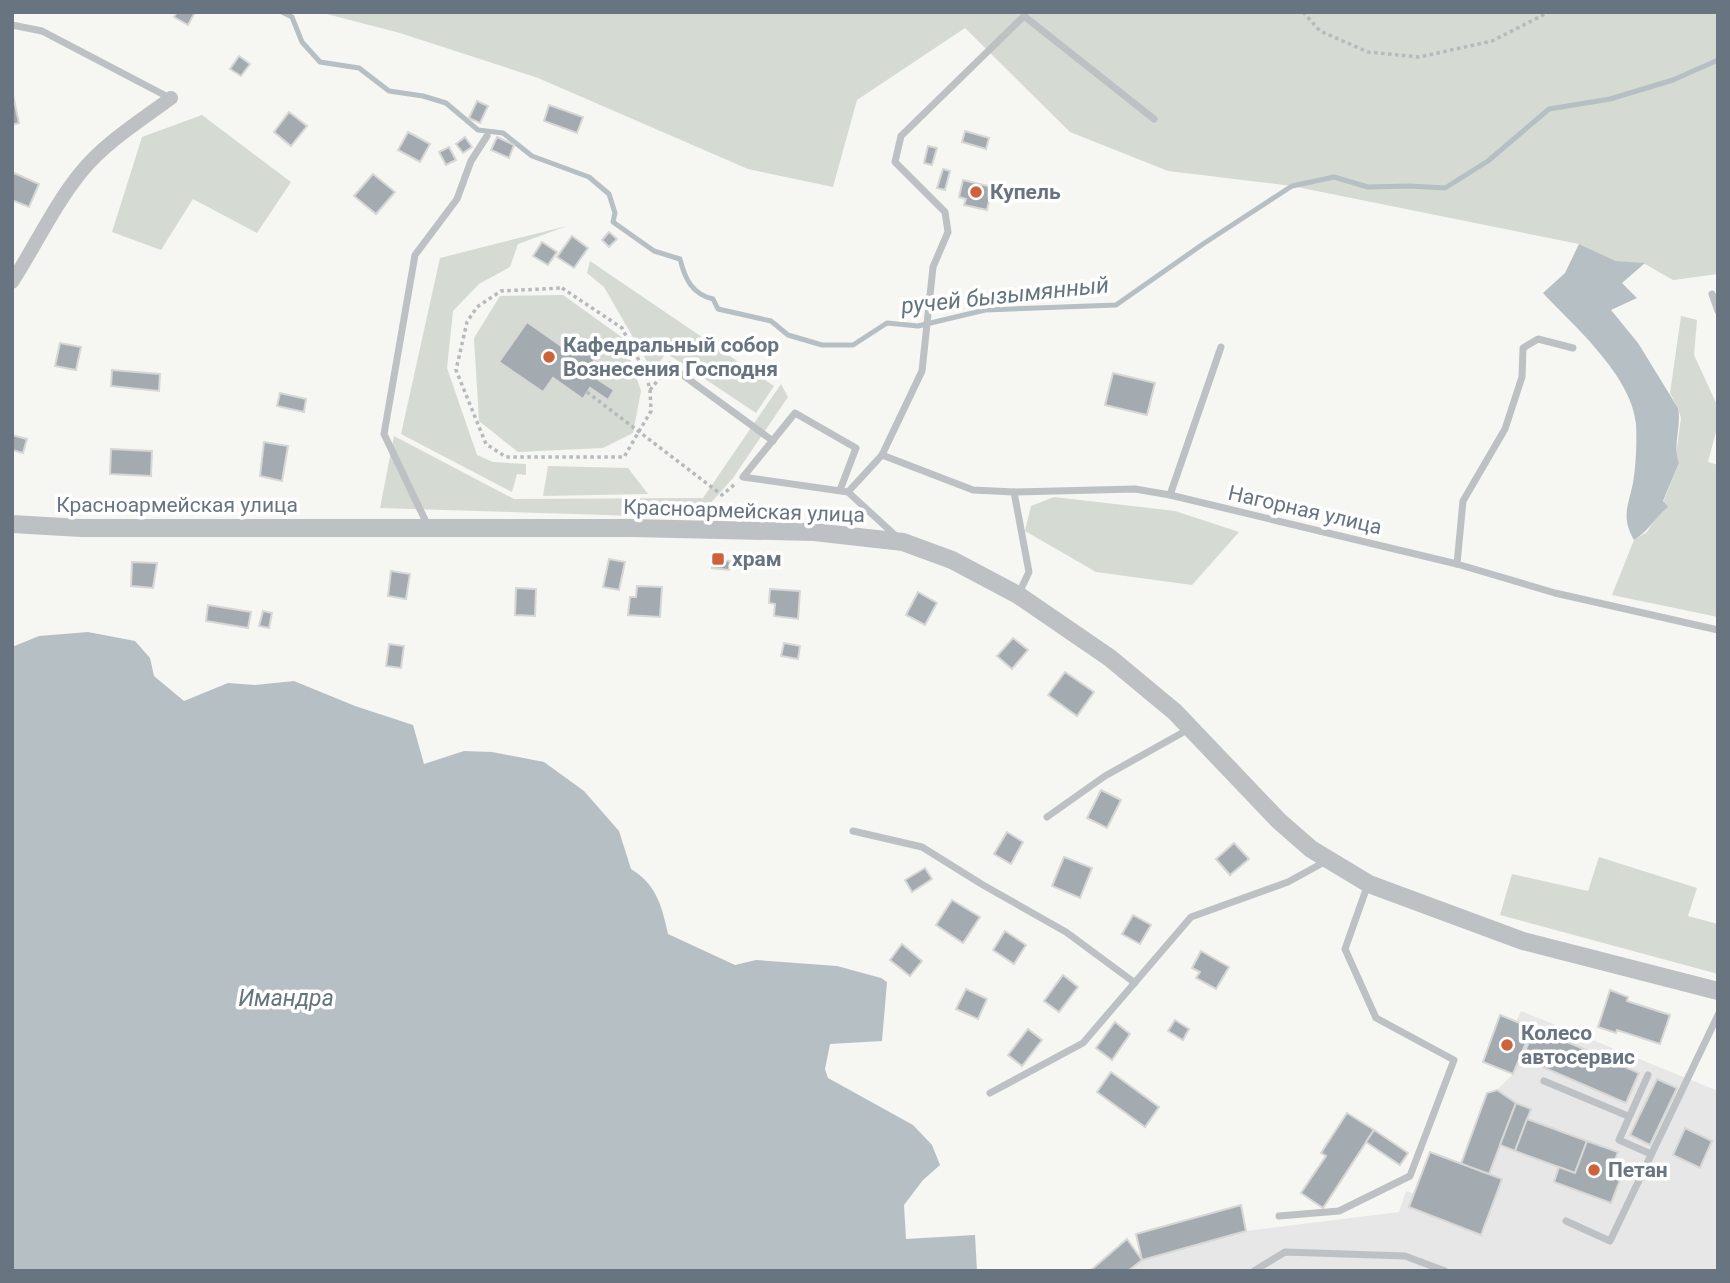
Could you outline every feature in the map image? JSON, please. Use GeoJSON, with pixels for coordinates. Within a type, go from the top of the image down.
{"type":"FeatureCollection","features":[{"type":"Feature","properties":{"kind":"street"},"geometry":{"type":"LineString","coordinates":[[12,282],[34,249],[60,200],[83,169],[115,139],[171,98]]}},
{"type":"Feature","properties":{"kind":"street","name":"Красноармейская улица"},"geometry":{"type":"LineString","coordinates":[[12,524],[81,528],[631,528],[814,532],[903,542],[952,560],[1018,595],[1110,658],[1175,712],[1279,821],[1311,849],[1368,884],[1523,941],[1718,991]]}},
{"type":"Feature","properties":{"kind":"lane"},"geometry":{"type":"LineString","coordinates":[[844,491],[882,455],[922,371],[933,267],[948,232],[945,212],[895,162],[901,136],[1024,16],[1154,119]]}},
{"type":"Feature","properties":{"kind":"lane"},"geometry":{"type":"LineString","coordinates":[[12,25],[42,31],[171,98]]}},
{"type":"Feature","properties":{"kind":"lane"},"geometry":{"type":"LineString","coordinates":[[430,530],[384,434],[415,255],[457,199],[471,161],[488,136]]}},
{"type":"Feature","properties":{"kind":"lane"},"geometry":{"type":"LineString","coordinates":[[1712,294],[1718,311]]}},
{"type":"Feature","properties":{"kind":"lane"},"geometry":{"type":"LineString","coordinates":[[1457,564],[1463,501],[1505,429],[1522,377],[1523,348],[1538,339],[1573,348]]}},
{"type":"Feature","properties":{"kind":"lane"},"geometry":{"type":"LineString","coordinates":[[1170,495],[1221,347]]}},
{"type":"Feature","properties":{"kind":"lane"},"geometry":{"type":"LineString","coordinates":[[670,365],[773,441]]}},
{"type":"Feature","properties":{"kind":"lane"},"geometry":{"type":"LineString","coordinates":[[743,477],[795,412],[856,449],[844,491]]}},
{"type":"Feature","properties":{"kind":"lane","name":"Нагорная улица"},"geometry":{"type":"LineString","coordinates":[[882,455],[973,490],[1014,492],[1135,489],[1170,495],[1457,564],[1555,593],[1718,630]]}},
{"type":"Feature","properties":{"kind":"lane"},"geometry":{"type":"LineString","coordinates":[[743,477],[844,491],[903,542]]}},
{"type":"Feature","properties":{"kind":"lane"},"geometry":{"type":"LineString","coordinates":[[1014,492],[1029,572],[1018,595]]}},
{"type":"Feature","properties":{"kind":"lane"},"geometry":{"type":"LineString","coordinates":[[1047,817],[1105,776],[1190,728]]}},
{"type":"Feature","properties":{"kind":"lane"},"geometry":{"type":"LineString","coordinates":[[853,831],[922,847],[1066,932],[1135,983]]}},
{"type":"Feature","properties":{"kind":"lane"},"geometry":{"type":"LineString","coordinates":[[990,1093],[1083,1043],[1191,917],[1288,882],[1329,860]]}},
{"type":"Feature","properties":{"kind":"lane"},"geometry":{"type":"LineString","coordinates":[[1279,1216],[1339,1211],[1410,1176],[1454,1060],[1376,1018],[1345,949],[1368,884]]}},
{"type":"Feature","properties":{"kind":"lane"},"geometry":{"type":"LineString","coordinates":[[1566,1221],[1610,1241],[1718,1015]]}},
{"type":"Feature","properties":{"kind":"lane"},"geometry":{"type":"LineString","coordinates":[[1648,1076],[1619,1140],[1651,1154]]}},
{"type":"Feature","properties":{"kind":"lane"},"geometry":{"type":"LineString","coordinates":[[1544,1081],[1628,1116]]}},
{"type":"Feature","properties":{"kind":"lane"},"geometry":{"type":"LineString","coordinates":[[1254,1271],[1285,1252],[1405,1256],[1445,1271]]}},
{"type":"Feature","properties":{"kind":"path"},"geometry":{"type":"LineString","coordinates":[[1303,12],[1320,31],[1368,52],[1419,57],[1492,41],[1549,12]]}},
{"type":"Feature","properties":{"kind":"path"},"geometry":{"type":"LineString","coordinates":[[562,288],[622,328],[646,374],[650,390],[651,411],[638,431],[624,457],[506,457],[486,444],[456,370],[467,322],[477,307],[501,291],[562,288]]}},
{"type":"Feature","properties":{"kind":"path"},"geometry":{"type":"LineString","coordinates":[[650,390],[670,365]]}},
{"type":"Feature","properties":{"kind":"path"},"geometry":{"type":"LineString","coordinates":[[587,392],[722,495],[743,477]]}},
{"type":"Feature","properties":{"kind":"shaded area"},"geometry":{"type":"Polygon","coordinates":[[[319,12],[1718,12],[1718,274],[1673,280],[1645,264],[1616,261],[1579,244],[1292,186],[1168,171],[1070,132],[965,28],[857,100],[833,187],[748,169],[538,78],[400,33],[319,12]]]}},
{"type":"Feature","properties":{"kind":"shaded area"},"geometry":{"type":"Polygon","coordinates":[[[202,115],[291,182],[257,233],[193,199],[161,250],[112,232],[142,137],[202,115]]]}},
{"type":"Feature","properties":{"kind":"shaded area"},"geometry":{"type":"Polygon","coordinates":[[[567,226],[518,244],[510,267],[479,284],[453,311],[447,368],[477,455],[493,462],[526,464],[526,475],[517,474],[512,492],[401,434],[440,258],[567,226]]]}},
{"type":"Feature","properties":{"kind":"shaded area"},"geometry":{"type":"Polygon","coordinates":[[[590,261],[774,386],[756,413],[666,353],[653,372],[604,287],[587,273],[590,261]]]}},
{"type":"Feature","properties":{"kind":"shaded area"},"geometry":{"type":"Polygon","coordinates":[[[563,295],[623,338],[641,391],[633,433],[603,448],[518,452],[479,421],[474,338],[500,296],[563,295]],[[527,322],[499,362],[543,392],[553,378],[583,398],[590,388],[607,400],[614,390],[597,379],[589,368],[602,349],[583,336],[570,352],[527,322]]]}},
{"type":"Feature","properties":{"kind":"shaded area"},"geometry":{"type":"Polygon","coordinates":[[[1681,316],[1697,320],[1694,355],[1718,407],[1718,424],[1708,462],[1718,465],[1718,617],[1612,595],[1634,540],[1647,532],[1658,515],[1679,463],[1676,455],[1681,418],[1670,393],[1681,316]]]}},
{"type":"Feature","properties":{"kind":"shaded area"},"geometry":{"type":"Polygon","coordinates":[[[781,384],[788,397],[733,478],[709,505],[705,518],[380,508],[394,436],[514,499],[703,498],[781,384]]]}},
{"type":"Feature","properties":{"kind":"shaded area"},"geometry":{"type":"Polygon","coordinates":[[[548,466],[628,468],[648,494],[543,496],[548,466]]]}},
{"type":"Feature","properties":{"kind":"shaded area"},"geometry":{"type":"Polygon","coordinates":[[[1054,497],[1175,511],[1239,532],[1192,585],[1096,572],[1025,531],[1031,506],[1054,497]]]}},
{"type":"Feature","properties":{"kind":"shaded area"},"geometry":{"type":"Polygon","coordinates":[[[1599,857],[1697,888],[1688,916],[1718,924],[1718,974],[1500,915],[1512,874],[1588,891],[1599,857]]]}},
{"type":"Feature","properties":{"kind":"shaded area"},"geometry":{"type":"Polygon","coordinates":[[[1521,1011],[1718,1091],[1718,1271],[1090,1271],[1127,1239],[1141,1258],[1136,1234],[1241,1205],[1246,1231],[1399,1212],[1406,1191],[1415,1194],[1430,1152],[1461,1163],[1487,1093],[1497,1090],[1513,1074],[1483,1062],[1500,1015],[1516,1022],[1521,1011]]]}},
{"type":"Feature","properties":{"kind":"water"},"geometry":{"type":"Polygon","coordinates":[[[1579,244],[1616,261],[1645,263],[1622,283],[1637,298],[1611,310],[1638,343],[1678,408],[1676,449],[1679,463],[1663,501],[1668,507],[1634,540],[1627,518],[1636,454],[1636,424],[1632,406],[1624,388],[1600,353],[1543,293],[1565,273],[1579,244]]]}},
{"type":"Feature","properties":{"kind":"water","name":"Имандра"},"geometry":{"type":"Polygon","coordinates":[[[88,632],[135,641],[150,658],[154,676],[184,701],[228,683],[255,685],[294,681],[355,706],[413,725],[424,764],[464,751],[492,752],[544,762],[584,791],[619,831],[631,869],[640,875],[657,897],[668,934],[735,965],[756,960],[837,966],[887,982],[882,1041],[830,1044],[825,1069],[828,1078],[913,1125],[932,1145],[940,1165],[923,1180],[904,1205],[906,1239],[975,1235],[977,1271],[12,1271],[12,647],[39,636],[88,632]]]}},
{"type":"Feature","properties":{"kind":"building"},"geometry":{"type":"Polygon","coordinates":[[[177,12],[194,14],[188,25],[174,17],[177,12]]]}},
{"type":"Feature","properties":{"kind":"building"},"geometry":{"type":"Polygon","coordinates":[[[239,56],[250,64],[241,76],[230,69],[239,56]]]}},
{"type":"Feature","properties":{"kind":"building"},"geometry":{"type":"Polygon","coordinates":[[[12,96],[19,123],[12,125],[12,96]]]}},
{"type":"Feature","properties":{"kind":"building"},"geometry":{"type":"Polygon","coordinates":[[[477,101],[488,106],[480,123],[469,118],[477,101]]]}},
{"type":"Feature","properties":{"kind":"building"},"geometry":{"type":"Polygon","coordinates":[[[549,105],[583,117],[577,133],[544,121],[549,105]]]}},
{"type":"Feature","properties":{"kind":"building"},"geometry":{"type":"Polygon","coordinates":[[[289,112],[307,126],[291,146],[274,132],[289,112]]]}},
{"type":"Feature","properties":{"kind":"building"},"geometry":{"type":"Polygon","coordinates":[[[965,131],[989,138],[986,149],[962,142],[965,131]]]}},
{"type":"Feature","properties":{"kind":"building"},"geometry":{"type":"Polygon","coordinates":[[[408,132],[430,144],[420,162],[398,150],[408,132]]]}},
{"type":"Feature","properties":{"kind":"building"},"geometry":{"type":"Polygon","coordinates":[[[465,137],[472,147],[463,153],[456,144],[465,137]]]}},
{"type":"Feature","properties":{"kind":"building"},"geometry":{"type":"Polygon","coordinates":[[[497,137],[514,145],[509,158],[491,150],[497,137]]]}},
{"type":"Feature","properties":{"kind":"building"},"geometry":{"type":"Polygon","coordinates":[[[928,146],[937,148],[932,165],[924,163],[928,146]]]}},
{"type":"Feature","properties":{"kind":"building"},"geometry":{"type":"Polygon","coordinates":[[[449,147],[456,160],[446,165],[439,152],[449,147]]]}},
{"type":"Feature","properties":{"kind":"building"},"geometry":{"type":"Polygon","coordinates":[[[943,169],[950,171],[945,190],[937,188],[943,169]]]}},
{"type":"Feature","properties":{"kind":"building"},"geometry":{"type":"Polygon","coordinates":[[[14,173],[39,184],[29,207],[12,200],[14,173]]]}},
{"type":"Feature","properties":{"kind":"building"},"geometry":{"type":"Polygon","coordinates":[[[373,174],[395,192],[376,214],[354,196],[373,174]]]}},
{"type":"Feature","properties":{"kind":"building","name":"Купель"},"geometry":{"type":"Polygon","coordinates":[[[963,180],[992,187],[987,210],[964,205],[966,199],[959,197],[963,180]]]}},
{"type":"Feature","properties":{"kind":"building"},"geometry":{"type":"Polygon","coordinates":[[[609,232],[617,239],[609,247],[602,240],[609,232]]]}},
{"type":"Feature","properties":{"kind":"building"},"geometry":{"type":"Polygon","coordinates":[[[572,236],[588,248],[574,268],[557,257],[572,236]]]}},
{"type":"Feature","properties":{"kind":"building"},"geometry":{"type":"Polygon","coordinates":[[[542,242],[557,252],[548,265],[533,256],[542,242]]]}},
{"type":"Feature","properties":{"kind":"building","name":"Кафедральный собор Вознесения Господня"},"geometry":{"type":"Polygon","coordinates":[[[527,322],[570,352],[583,336],[602,349],[589,368],[599,375],[597,379],[614,390],[608,400],[590,388],[583,399],[553,378],[543,392],[499,362],[527,322]]]}},
{"type":"Feature","properties":{"kind":"building"},"geometry":{"type":"Polygon","coordinates":[[[60,343],[81,347],[76,370],[55,366],[60,343]]]}},
{"type":"Feature","properties":{"kind":"building"},"geometry":{"type":"Polygon","coordinates":[[[112,370],[160,374],[159,391],[111,386],[112,370]]]}},
{"type":"Feature","properties":{"kind":"building"},"geometry":{"type":"Polygon","coordinates":[[[1113,373],[1155,383],[1147,415],[1105,405],[1113,373]]]}},
{"type":"Feature","properties":{"kind":"building"},"geometry":{"type":"Polygon","coordinates":[[[280,393],[306,399],[304,412],[277,406],[280,393]]]}},
{"type":"Feature","properties":{"kind":"building"},"geometry":{"type":"Polygon","coordinates":[[[12,435],[27,439],[23,453],[12,450],[12,435]]]}},
{"type":"Feature","properties":{"kind":"building"},"geometry":{"type":"Polygon","coordinates":[[[264,442],[288,446],[282,481],[260,476],[264,442]]]}},
{"type":"Feature","properties":{"kind":"building"},"geometry":{"type":"Polygon","coordinates":[[[111,449],[152,451],[151,476],[110,474],[111,449]]]}},
{"type":"Feature","properties":{"kind":"building"},"geometry":{"type":"Polygon","coordinates":[[[609,559],[625,562],[619,590],[603,587],[609,559]]]}},
{"type":"Feature","properties":{"kind":"building"},"geometry":{"type":"Polygon","coordinates":[[[713,560],[730,561],[729,570],[712,568],[713,560]]]}},
{"type":"Feature","properties":{"kind":"building"},"geometry":{"type":"Polygon","coordinates":[[[132,562],[157,563],[153,588],[131,586],[132,562]]]}},
{"type":"Feature","properties":{"kind":"building"},"geometry":{"type":"Polygon","coordinates":[[[391,571],[410,574],[406,599],[388,596],[391,571]]]}},
{"type":"Feature","properties":{"kind":"building"},"geometry":{"type":"Polygon","coordinates":[[[637,586],[662,587],[660,617],[628,615],[630,597],[636,597],[637,586]]]}},
{"type":"Feature","properties":{"kind":"building"},"geometry":{"type":"Polygon","coordinates":[[[516,588],[536,589],[535,616],[515,615],[516,588]]]}},
{"type":"Feature","properties":{"kind":"building"},"geometry":{"type":"Polygon","coordinates":[[[770,589],[800,591],[798,619],[774,616],[775,604],[769,603],[770,589]]]}},
{"type":"Feature","properties":{"kind":"building"},"geometry":{"type":"Polygon","coordinates":[[[918,592],[937,603],[925,625],[906,615],[918,592]]]}},
{"type":"Feature","properties":{"kind":"building"},"geometry":{"type":"Polygon","coordinates":[[[208,605],[251,612],[248,628],[206,621],[208,605]]]}},
{"type":"Feature","properties":{"kind":"building"},"geometry":{"type":"Polygon","coordinates":[[[263,611],[272,613],[269,628],[259,626],[263,611]]]}},
{"type":"Feature","properties":{"kind":"building"},"geometry":{"type":"Polygon","coordinates":[[[1013,638],[1028,650],[1012,669],[997,656],[1013,638]]]}},
{"type":"Feature","properties":{"kind":"building"},"geometry":{"type":"Polygon","coordinates":[[[784,643],[800,646],[798,659],[781,656],[784,643]]]}},
{"type":"Feature","properties":{"kind":"building"},"geometry":{"type":"Polygon","coordinates":[[[389,644],[404,646],[401,668],[386,666],[389,644]]]}},
{"type":"Feature","properties":{"kind":"building"},"geometry":{"type":"Polygon","coordinates":[[[1065,672],[1094,692],[1077,716],[1048,695],[1065,672]]]}},
{"type":"Feature","properties":{"kind":"building"},"geometry":{"type":"Polygon","coordinates":[[[1101,790],[1121,800],[1107,828],[1087,818],[1101,790]]]}},
{"type":"Feature","properties":{"kind":"building"},"geometry":{"type":"Polygon","coordinates":[[[1007,832],[1023,842],[1011,864],[994,854],[1007,832]]]}},
{"type":"Feature","properties":{"kind":"building"},"geometry":{"type":"Polygon","coordinates":[[[1234,843],[1249,859],[1230,875],[1216,859],[1234,843]]]}},
{"type":"Feature","properties":{"kind":"building"},"geometry":{"type":"Polygon","coordinates":[[[1064,857],[1092,868],[1080,898],[1052,886],[1064,857]]]}},
{"type":"Feature","properties":{"kind":"building"},"geometry":{"type":"Polygon","coordinates":[[[925,868],[932,879],[912,892],[905,880],[925,868]]]}},
{"type":"Feature","properties":{"kind":"building"},"geometry":{"type":"Polygon","coordinates":[[[952,900],[980,917],[963,943],[936,925],[952,900]]]}},
{"type":"Feature","properties":{"kind":"building"},"geometry":{"type":"Polygon","coordinates":[[[1133,915],[1151,925],[1140,944],[1122,934],[1133,915]]]}},
{"type":"Feature","properties":{"kind":"building"},"geometry":{"type":"Polygon","coordinates":[[[1005,931],[1026,945],[1014,964],[993,950],[1005,931]]]}},
{"type":"Feature","properties":{"kind":"building"},"geometry":{"type":"Polygon","coordinates":[[[902,944],[922,961],[910,976],[890,960],[902,944]]]}},
{"type":"Feature","properties":{"kind":"building"},"geometry":{"type":"Polygon","coordinates":[[[1201,951],[1229,967],[1216,989],[1196,978],[1200,972],[1192,968],[1201,951]]]}},
{"type":"Feature","properties":{"kind":"building"},"geometry":{"type":"Polygon","coordinates":[[[1063,975],[1078,987],[1059,1012],[1044,1001],[1063,975]]]}},
{"type":"Feature","properties":{"kind":"building"},"geometry":{"type":"Polygon","coordinates":[[[966,989],[987,999],[978,1019],[956,1009],[966,989]]]}},
{"type":"Feature","properties":{"kind":"building"},"geometry":{"type":"Polygon","coordinates":[[[1610,990],[1628,997],[1627,1001],[1670,1015],[1660,1044],[1617,1030],[1616,1033],[1598,1027],[1610,990]]]}},
{"type":"Feature","properties":{"kind":"building","name":"Колесо автосервис"},"geometry":{"type":"Polygon","coordinates":[[[1500,1015],[1532,1028],[1513,1074],[1483,1062],[1500,1015]]]}},
{"type":"Feature","properties":{"kind":"building"},"geometry":{"type":"Polygon","coordinates":[[[1175,1020],[1189,1029],[1183,1040],[1168,1031],[1175,1020]]]}},
{"type":"Feature","properties":{"kind":"building"},"geometry":{"type":"Polygon","coordinates":[[[1115,1022],[1130,1034],[1112,1060],[1096,1048],[1115,1022]]]}},
{"type":"Feature","properties":{"kind":"building"},"geometry":{"type":"Polygon","coordinates":[[[1535,1028],[1639,1073],[1626,1103],[1522,1058],[1535,1028]]]}},
{"type":"Feature","properties":{"kind":"building"},"geometry":{"type":"Polygon","coordinates":[[[1028,1029],[1042,1040],[1022,1066],[1008,1055],[1028,1029]]]}},
{"type":"Feature","properties":{"kind":"building"},"geometry":{"type":"Polygon","coordinates":[[[1111,1072],[1159,1107],[1145,1127],[1097,1092],[1111,1072]]]}},
{"type":"Feature","properties":{"kind":"building"},"geometry":{"type":"Polygon","coordinates":[[[1657,1079],[1677,1088],[1650,1145],[1630,1135],[1657,1079]]]}},
{"type":"Feature","properties":{"kind":"building"},"geometry":{"type":"Polygon","coordinates":[[[1497,1090],[1516,1103],[1489,1174],[1461,1164],[1487,1093],[1497,1090]]]}},
{"type":"Feature","properties":{"kind":"building"},"geometry":{"type":"Polygon","coordinates":[[[1516,1103],[1531,1109],[1515,1151],[1500,1145],[1516,1103]]]}},
{"type":"Feature","properties":{"kind":"building"},"geometry":{"type":"Polygon","coordinates":[[[1347,1113],[1374,1130],[1323,1208],[1301,1193],[1326,1156],[1321,1153],[1347,1113]]]}},
{"type":"Feature","properties":{"kind":"building"},"geometry":{"type":"Polygon","coordinates":[[[1527,1119],[1587,1141],[1575,1173],[1515,1151],[1527,1119]]]}},
{"type":"Feature","properties":{"kind":"building"},"geometry":{"type":"Polygon","coordinates":[[[1685,1128],[1712,1141],[1700,1168],[1673,1155],[1685,1128]]]}},
{"type":"Feature","properties":{"kind":"building"},"geometry":{"type":"Polygon","coordinates":[[[1374,1130],[1408,1153],[1400,1165],[1366,1142],[1374,1130]]]}},
{"type":"Feature","properties":{"kind":"building","name":"Петан"},"geometry":{"type":"Polygon","coordinates":[[[1587,1141],[1618,1152],[1609,1176],[1620,1180],[1611,1203],[1554,1182],[1559,1167],[1575,1173],[1587,1141]]]}},
{"type":"Feature","properties":{"kind":"building"},"geometry":{"type":"Polygon","coordinates":[[[1430,1152],[1502,1179],[1481,1235],[1409,1207],[1430,1152]]]}},
{"type":"Feature","properties":{"kind":"building"},"geometry":{"type":"Polygon","coordinates":[[[1241,1205],[1246,1231],[1142,1260],[1136,1234],[1241,1205]]]}},
{"type":"Feature","properties":{"kind":"building"},"geometry":{"type":"Polygon","coordinates":[[[1127,1239],[1142,1260],[1128,1271],[1090,1271],[1127,1239]]]}},
{"type":"Feature","properties":{"kind":"waterway","name":"ручей бызымянный"},"geometry":{"type":"LineString","coordinates":[[282,12],[292,17],[302,42],[320,62],[359,68],[389,91],[423,96],[446,103],[478,130],[503,133],[532,156],[589,177],[609,194],[615,213],[613,222],[654,251],[680,259],[690,285],[713,299],[718,309],[771,321],[788,335],[822,345],[853,345],[887,323],[918,326],[985,310],[1116,305],[1292,186],[1334,177],[1368,187],[1445,188],[1488,161],[1549,109],[1610,99],[1673,80],[1718,60]]}},
{"type":"Feature","properties":{"kind":"place","name":"Купель"},"geometry":{"type":"Point","coordinates":[976,192]}},
{"type":"Feature","properties":{"kind":"place","name":"Кафедральный собор Вознесения Господня"},"geometry":{"type":"Point","coordinates":[549,357]}},
{"type":"Feature","properties":{"kind":"place","name":"храм"},"geometry":{"type":"Point","coordinates":[718,559]}},
{"type":"Feature","properties":{"kind":"place","name":"Колесо автосервис"},"geometry":{"type":"Point","coordinates":[1507,1045]}},
{"type":"Feature","properties":{"kind":"place","name":"Петан"},"geometry":{"type":"Point","coordinates":[1594,1170]}}]}
